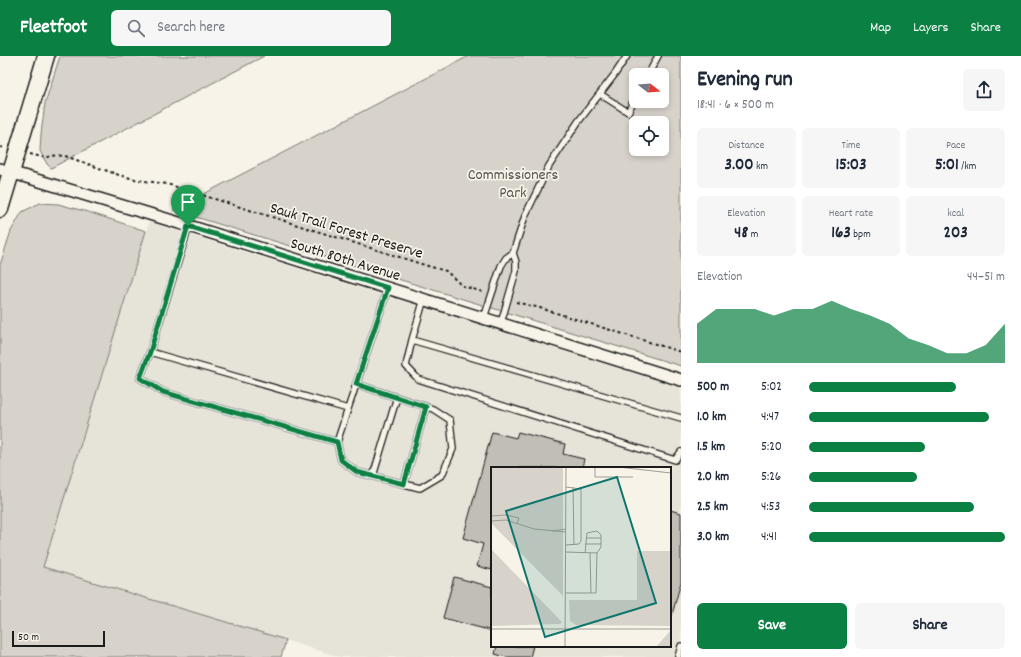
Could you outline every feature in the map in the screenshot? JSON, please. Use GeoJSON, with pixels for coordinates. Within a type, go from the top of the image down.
{"type":"FeatureCollection","features":[{"type":"Feature","properties":{"kind":"main road"},"geometry":{"type":"LineString","coordinates":[[0,209],[6,170],[18,151],[46,56]]}},
{"type":"Feature","properties":{"kind":"street","name":"South 80th Avenue"},"geometry":{"type":"LineString","coordinates":[[6,170],[681,380]]}},
{"type":"Feature","properties":{"kind":"lane"},"geometry":{"type":"LineString","coordinates":[[484,318],[501,266],[506,258],[513,253],[526,216],[549,166],[578,122],[627,56]]}},
{"type":"Feature","properties":{"kind":"lane"},"geometry":{"type":"LineString","coordinates":[[652,68],[658,56]]}},
{"type":"Feature","properties":{"kind":"lane"},"geometry":{"type":"LineString","coordinates":[[600,94],[628,112],[630,108]]}},
{"type":"Feature","properties":{"kind":"lane"},"geometry":{"type":"LineString","coordinates":[[188,226],[150,352],[140,378],[163,392],[337,442]]}},
{"type":"Feature","properties":{"kind":"lane"},"geometry":{"type":"LineString","coordinates":[[501,323],[516,272],[516,262],[513,253]]}},
{"type":"Feature","properties":{"kind":"lane"},"geometry":{"type":"LineString","coordinates":[[356,384],[433,409],[450,420],[453,449],[442,475],[420,488],[357,472],[341,460],[337,442],[356,384],[388,288]]}},
{"type":"Feature","properties":{"kind":"lane"},"geometry":{"type":"LineString","coordinates":[[424,299],[406,366],[418,379],[675,460],[681,452]]}},
{"type":"Feature","properties":{"kind":"lane"},"geometry":{"type":"LineString","coordinates":[[412,340],[681,418]]}},
{"type":"Feature","properties":{"kind":"lane"},"geometry":{"type":"LineString","coordinates":[[150,352],[348,409]]}},
{"type":"Feature","properties":{"kind":"lane"},"geometry":{"type":"LineString","coordinates":[[373,476],[397,398]]}},
{"type":"Feature","properties":{"kind":"lane"},"geometry":{"type":"LineString","coordinates":[[404,484],[426,407]]}},
{"type":"Feature","properties":{"kind":"lane"},"geometry":{"type":"LineString","coordinates":[[678,657],[681,646]]}},
{"type":"Feature","properties":{"kind":"path","name":"Sauk Trail Forest Preserve"},"geometry":{"type":"LineString","coordinates":[[0,147],[46,158],[57,155],[65,156],[119,175],[138,180],[167,184],[441,269],[446,271],[463,286],[492,295]]}},
{"type":"Feature","properties":{"kind":"path"},"geometry":{"type":"LineString","coordinates":[[507,300],[540,308],[681,352]]}},
{"type":"Feature","properties":{"kind":"shaded area"},"geometry":{"type":"Polygon","coordinates":[[[149,222],[681,388],[681,657],[340,657],[43,567],[149,222]]]}},
{"type":"Feature","properties":{"kind":"green space"},"geometry":{"type":"Polygon","coordinates":[[[60,56],[264,56],[51,168],[40,151],[41,134],[45,103],[60,56]]]}},
{"type":"Feature","properties":{"kind":"green space","name":"Commissioners Park"},"geometry":{"type":"Polygon","coordinates":[[[469,56],[681,56],[681,366],[173,210],[469,56]]]}},
{"type":"Feature","properties":{"kind":"green space"},"geometry":{"type":"Polygon","coordinates":[[[40,203],[58,204],[146,231],[43,567],[286,640],[281,657],[0,657],[0,265],[11,231],[22,212],[40,203]]]}},
{"type":"Feature","properties":{"kind":"building"},"geometry":{"type":"Polygon","coordinates":[[[492,432],[516,438],[518,432],[565,444],[563,454],[584,459],[582,467],[491,467],[491,570],[477,566],[483,544],[463,538],[492,432]]]}},
{"type":"Feature","properties":{"kind":"building"},"geometry":{"type":"Polygon","coordinates":[[[671,510],[681,513],[681,582],[671,618],[671,510]]]}},
{"type":"Feature","properties":{"kind":"building"},"geometry":{"type":"Polygon","coordinates":[[[454,577],[491,587],[491,631],[443,618],[454,577]]]}},
{"type":"Feature","properties":{"kind":"building"},"geometry":{"type":"Polygon","coordinates":[[[497,647],[533,647],[530,657],[506,657],[495,654],[497,647]]]}},
{"type":"Feature","properties":{"kind":"route"},"geometry":{"type":"LineString","coordinates":[[188,226],[388,288],[356,384],[426,407],[404,484],[357,472],[341,460],[337,442],[163,392],[140,378],[150,352],[188,226]]}}]}
